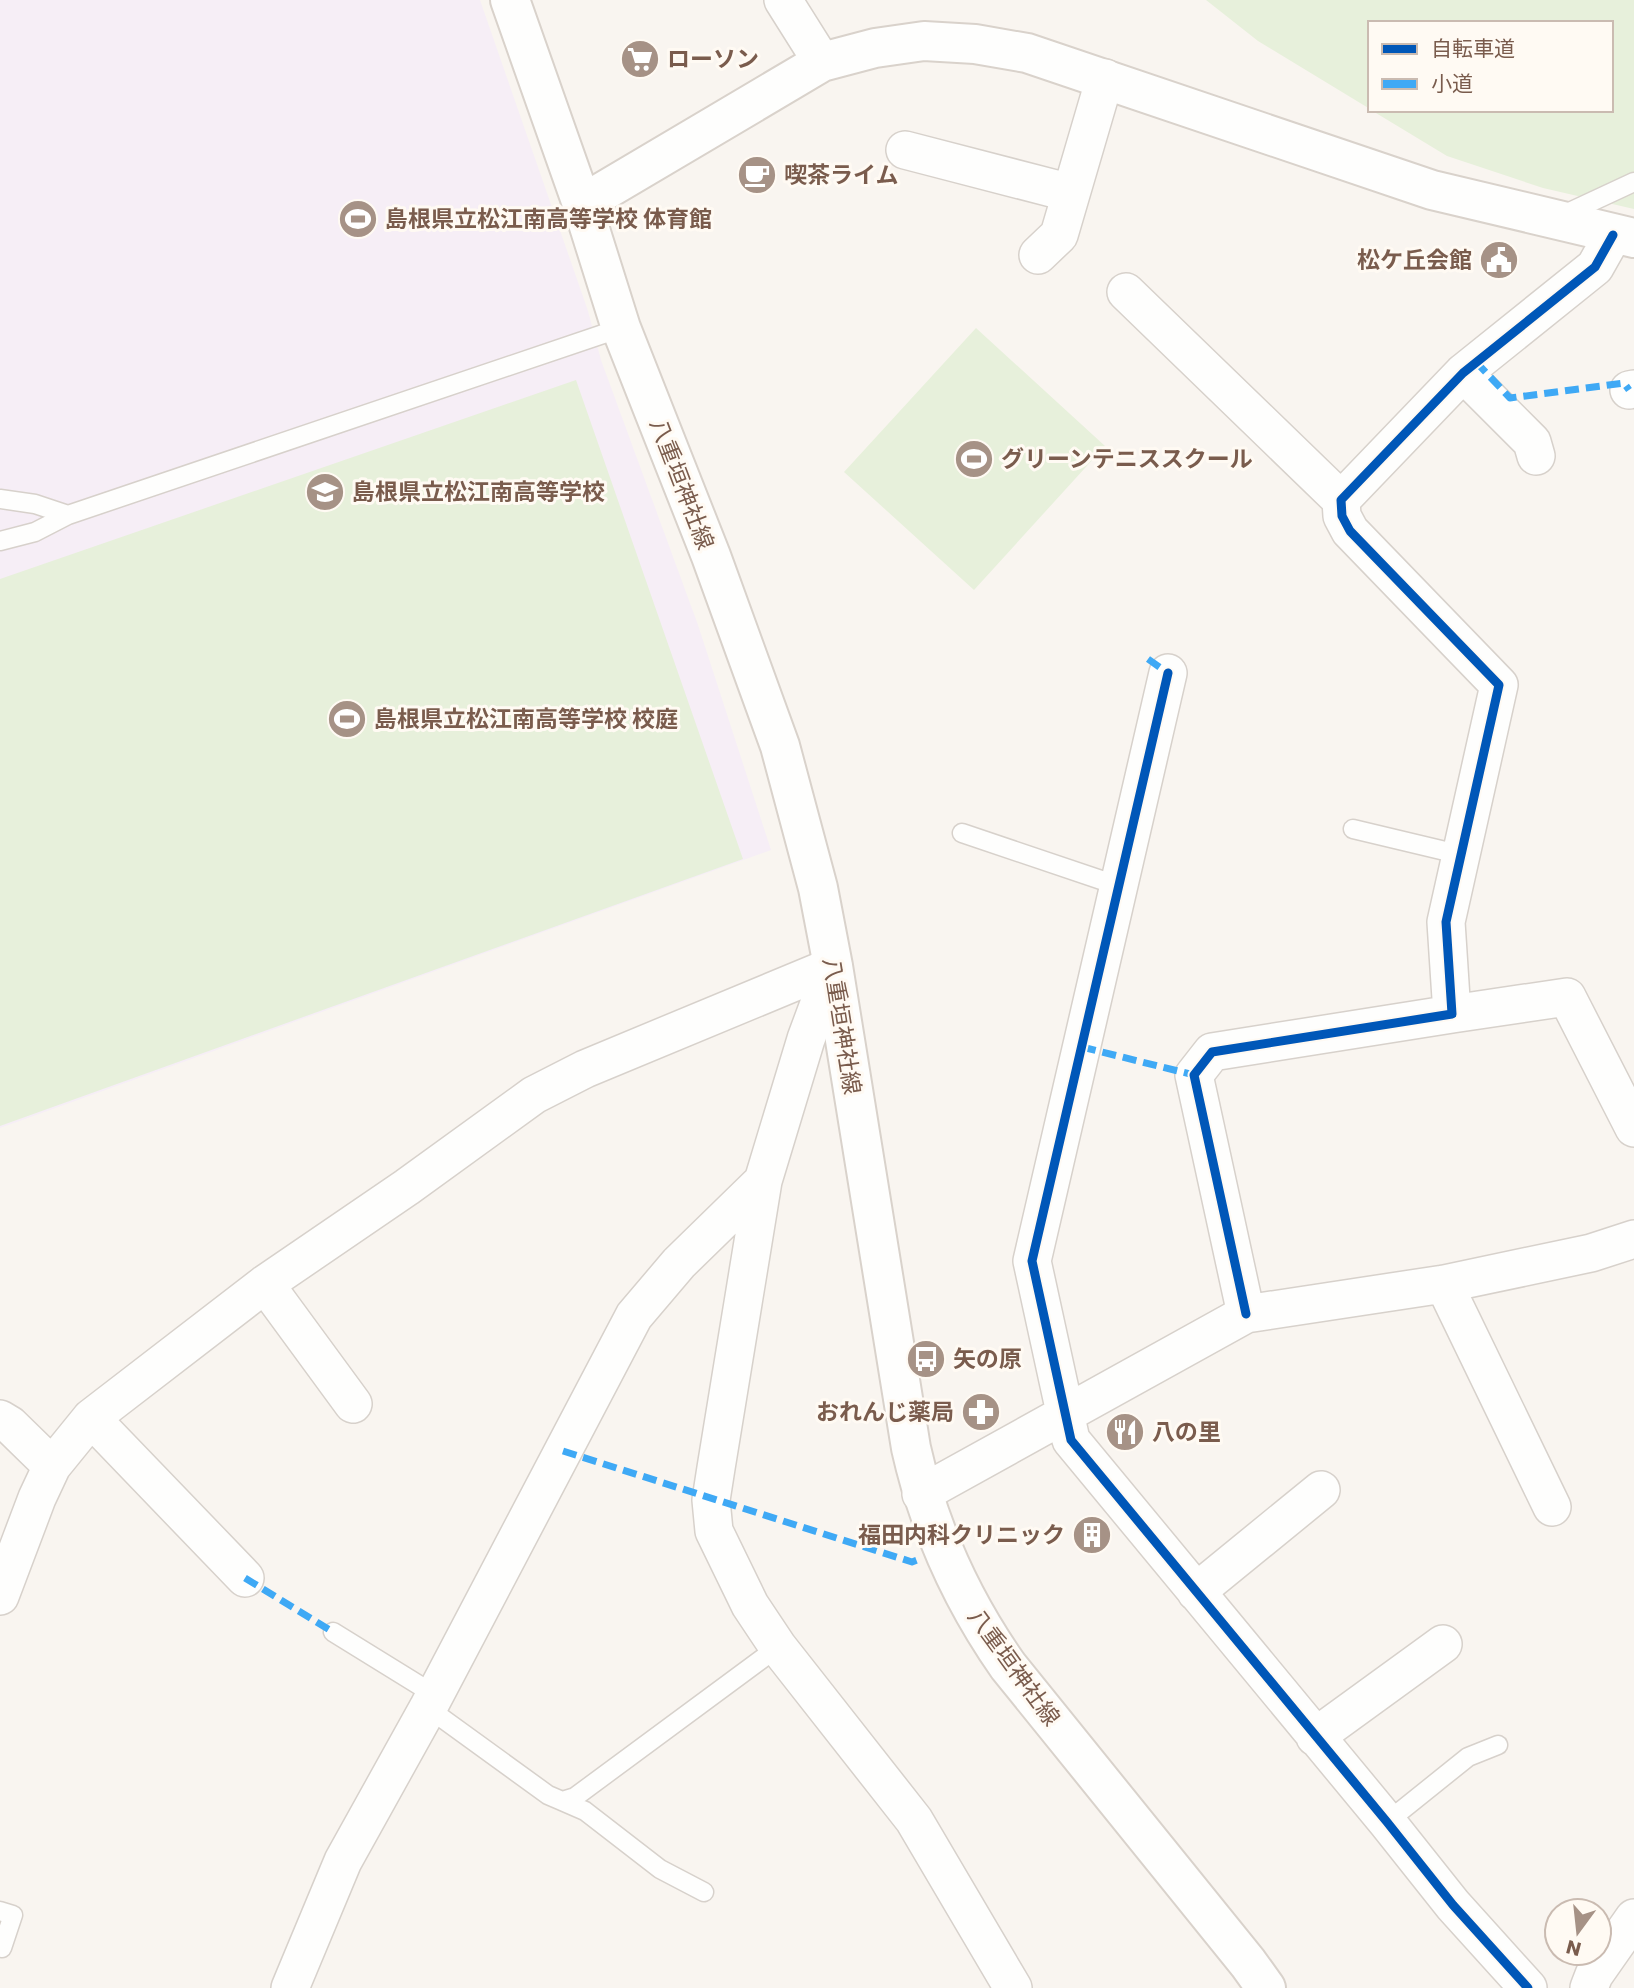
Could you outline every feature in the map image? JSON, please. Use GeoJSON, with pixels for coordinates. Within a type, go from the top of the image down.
{"type":"FeatureCollection","features":[{"type":"Feature","properties":{"kind":"main road","name":"八重垣神社線"},"geometry":{"type":"LineString","coordinates":[[510,0],[582,204],[621,328],[711,556],[780,746],[818,888],[833,966],[911,1448],[921,1494],[958,1585],[980,1626],[1001,1656],[1266,1988]]}},
{"type":"Feature","properties":{"kind":"main road"},"geometry":{"type":"LineString","coordinates":[[582,204],[822,62],[875,48],[924,41],[975,44],[1027,53],[1432,190],[1624,236]]}},
{"type":"Feature","properties":{"kind":"street"},"geometry":{"type":"LineString","coordinates":[[783,0],[822,62]]}},
{"type":"Feature","properties":{"kind":"street"},"geometry":{"type":"LineString","coordinates":[[1038,255],[1059,235],[1105,78]]}},
{"type":"Feature","properties":{"kind":"street"},"geometry":{"type":"LineString","coordinates":[[905,150],[1071,193]]}},
{"type":"Feature","properties":{"kind":"street"},"geometry":{"type":"LineString","coordinates":[[1341,500],[1463,373],[1595,267],[1624,236]]}},
{"type":"Feature","properties":{"kind":"street"},"geometry":{"type":"LineString","coordinates":[[1126,292],[1341,500],[1342,516],[1350,531],[1499,685],[1446,922],[1452,1014]]}},
{"type":"Feature","properties":{"kind":"street"},"geometry":{"type":"LineString","coordinates":[[1463,373],[1532,442],[1536,456]]}},
{"type":"Feature","properties":{"kind":"street"},"geometry":{"type":"LineString","coordinates":[[1168,673],[1032,1261],[1070,1440],[1453,1905],[1528,1988]]}},
{"type":"Feature","properties":{"kind":"street"},"geometry":{"type":"LineString","coordinates":[[833,966],[806,1039],[763,1181],[716,1468],[713,1531],[750,1605],[778,1647],[914,1820],[1013,1988]]}},
{"type":"Feature","properties":{"kind":"street"},"geometry":{"type":"LineString","coordinates":[[0,1596],[52,1466],[91,1418],[265,1284],[407,1187],[534,1094],[585,1069],[833,966]]}},
{"type":"Feature","properties":{"kind":"street"},"geometry":{"type":"LineString","coordinates":[[1246,1314],[1194,1074],[1212,1052],[1567,997],[1634,1128]]}},
{"type":"Feature","properties":{"kind":"street"},"geometry":{"type":"LineString","coordinates":[[290,1988],[343,1861],[431,1702],[634,1316],[679,1263],[763,1181]]}},
{"type":"Feature","properties":{"kind":"street"},"geometry":{"type":"LineString","coordinates":[[921,1494],[1246,1314],[1444,1284],[1591,1253],[1634,1239]]}},
{"type":"Feature","properties":{"kind":"street"},"geometry":{"type":"LineString","coordinates":[[265,1284],[353,1404]]}},
{"type":"Feature","properties":{"kind":"street"},"geometry":{"type":"LineString","coordinates":[[1444,1284],[1552,1507]]}},
{"type":"Feature","properties":{"kind":"street"},"geometry":{"type":"LineString","coordinates":[[91,1418],[245,1578]]}},
{"type":"Feature","properties":{"kind":"street"},"geometry":{"type":"LineString","coordinates":[[0,1419],[10,1425],[52,1466]]}},
{"type":"Feature","properties":{"kind":"street"},"geometry":{"type":"LineString","coordinates":[[1196,1592],[1321,1490]]}},
{"type":"Feature","properties":{"kind":"street"},"geometry":{"type":"LineString","coordinates":[[1315,1737],[1443,1644]]}},
{"type":"Feature","properties":{"kind":"street"},"geometry":{"type":"LineString","coordinates":[[1589,1988],[1594,1975],[1634,1918]]}},
{"type":"Feature","properties":{"kind":"lane"},"geometry":{"type":"LineString","coordinates":[[1553,220],[1634,182]]}},
{"type":"Feature","properties":{"kind":"lane"},"geometry":{"type":"LineString","coordinates":[[0,541],[35,532],[68,515],[621,328]]}},
{"type":"Feature","properties":{"kind":"lane"},"geometry":{"type":"LineString","coordinates":[[0,499],[35,504],[68,515]]}},
{"type":"Feature","properties":{"kind":"lane"},"geometry":{"type":"LineString","coordinates":[[1353,829],[1462,855]]}},
{"type":"Feature","properties":{"kind":"lane"},"geometry":{"type":"LineString","coordinates":[[962,833],[1119,886]]}},
{"type":"Feature","properties":{"kind":"lane"},"geometry":{"type":"LineString","coordinates":[[333,1632],[431,1702],[548,1796],[585,1811],[660,1869],[704,1892]]}},
{"type":"Feature","properties":{"kind":"lane"},"geometry":{"type":"LineString","coordinates":[[562,1801],[575,1797],[778,1647]]}},
{"type":"Feature","properties":{"kind":"lane"},"geometry":{"type":"LineString","coordinates":[[1387,1822],[1468,1757],[1499,1745]]}},
{"type":"Feature","properties":{"kind":"lane"},"geometry":{"type":"LineString","coordinates":[[0,1911],[13,1916],[2,1948]]}},
{"type":"Feature","properties":{"kind":"shaded area","name":"島根県立松江南高等学校"},"geometry":{"type":"Polygon","coordinates":[[[0,0],[480,0],[588,311],[601,360],[698,625],[771,850],[0,1128],[0,0]]]}},
{"type":"Feature","properties":{"kind":"green space"},"geometry":{"type":"Polygon","coordinates":[[[1206,0],[1634,0],[1634,209],[1543,188],[1447,156],[1374,112],[1613,112],[1613,21],[1368,21],[1368,108],[1258,41],[1206,0]]]}},
{"type":"Feature","properties":{"kind":"green space","name":"グリーンテニススクール"},"geometry":{"type":"Polygon","coordinates":[[[976,328],[1105,446],[974,590],[844,472],[976,328]]]}},
{"type":"Feature","properties":{"kind":"green space","name":"島根県立松江南高等学校 校庭"},"geometry":{"type":"Polygon","coordinates":[[[576,380],[743,859],[0,1126],[0,579],[576,380]]]}},
{"type":"Feature","properties":{"kind":"marked path"},"geometry":{"type":"LineString","coordinates":[[1476,362],[1510,398],[1624,383],[1629,390]]}},
{"type":"Feature","properties":{"kind":"marked path"},"geometry":{"type":"LineString","coordinates":[[1148,659],[1168,673]]}},
{"type":"Feature","properties":{"kind":"marked path"},"geometry":{"type":"LineString","coordinates":[[1082,1047],[1194,1075]]}},
{"type":"Feature","properties":{"kind":"marked path"},"geometry":{"type":"LineString","coordinates":[[563,1451],[912,1562],[920,1559]]}},
{"type":"Feature","properties":{"kind":"marked path"},"geometry":{"type":"LineString","coordinates":[[245,1578],[333,1632]]}},
{"type":"Feature","properties":{"kind":"cycle path"},"geometry":{"type":"LineString","coordinates":[[1246,1314],[1194,1075],[1212,1052],[1452,1014],[1446,922],[1499,685],[1350,531],[1342,516],[1341,500],[1463,373],[1595,267],[1613,235]]}},
{"type":"Feature","properties":{"kind":"cycle path"},"geometry":{"type":"LineString","coordinates":[[1168,673],[1032,1261],[1071,1440],[1453,1905],[1528,1988]]}},
{"type":"Feature","properties":{"kind":"place","name":"ローソン"},"geometry":{"type":"Point","coordinates":[640,59]}},
{"type":"Feature","properties":{"kind":"place","name":"喫茶ライム"},"geometry":{"type":"Point","coordinates":[757,175]}},
{"type":"Feature","properties":{"kind":"place","name":"島根県立松江南高等学校 体育館"},"geometry":{"type":"Point","coordinates":[358,219]}},
{"type":"Feature","properties":{"kind":"place","name":"松ケ丘会館"},"geometry":{"type":"Point","coordinates":[1499,260]}},
{"type":"Feature","properties":{"kind":"place","name":"グリーンテニススクール"},"geometry":{"type":"Point","coordinates":[974,459]}},
{"type":"Feature","properties":{"kind":"place","name":"島根県立松江南高等学校"},"geometry":{"type":"Point","coordinates":[325,492]}},
{"type":"Feature","properties":{"kind":"place","name":"島根県立松江南高等学校 校庭"},"geometry":{"type":"Point","coordinates":[347,719]}},
{"type":"Feature","properties":{"kind":"place","name":"矢の原"},"geometry":{"type":"Point","coordinates":[926,1359]}},
{"type":"Feature","properties":{"kind":"place","name":"おれんじ薬局"},"geometry":{"type":"Point","coordinates":[981,1412]}},
{"type":"Feature","properties":{"kind":"place","name":"八の里"},"geometry":{"type":"Point","coordinates":[1125,1432]}},
{"type":"Feature","properties":{"kind":"place","name":"福田内科クリニック"},"geometry":{"type":"Point","coordinates":[1092,1535]}}]}
